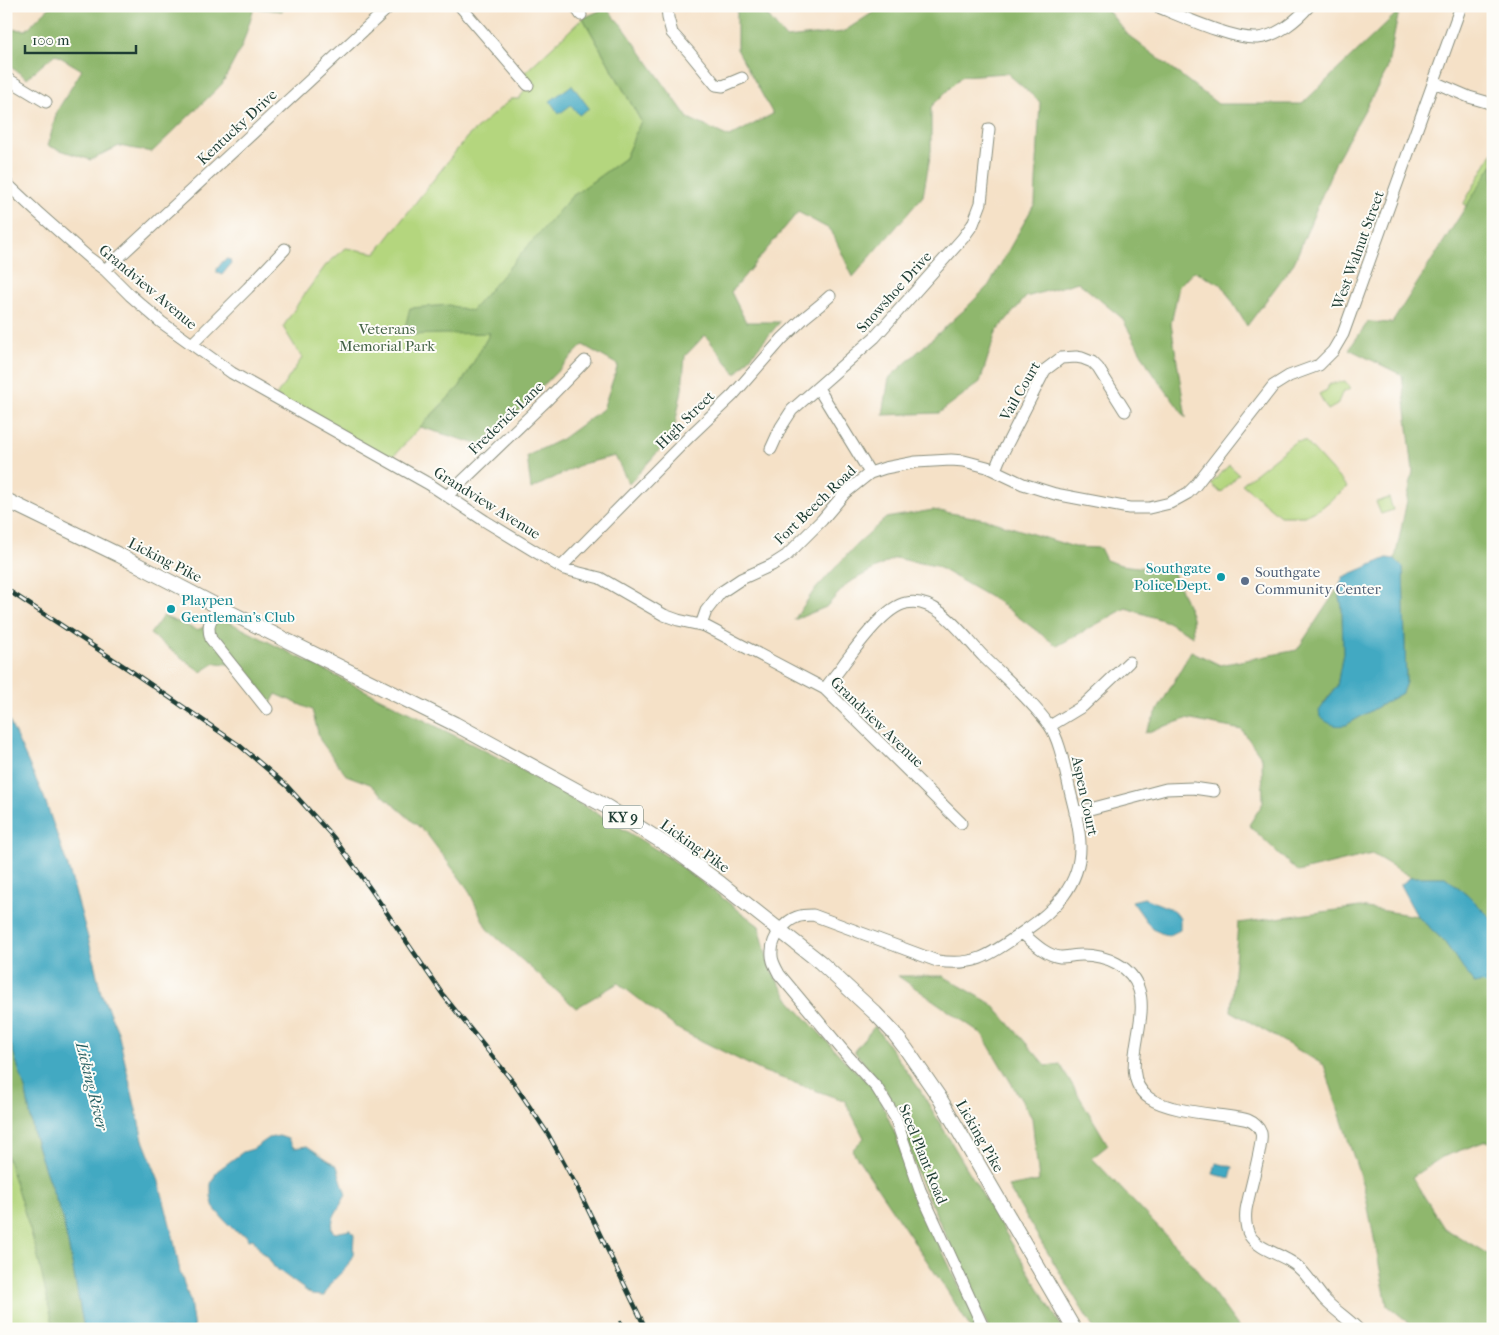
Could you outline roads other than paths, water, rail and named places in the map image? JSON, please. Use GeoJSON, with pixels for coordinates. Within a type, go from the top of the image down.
{"type":"FeatureCollection","features":[{"type":"Feature","properties":{"kind":"main road","name":"Licking Pike"},"geometry":{"type":"LineString","coordinates":[[6,500],[454,724],[607,807],[675,850],[721,884],[820,962],[875,1013],[906,1049],[939,1097],[1074,1329]]}},
{"type":"Feature","properties":{"kind":"street","name":"Kentucky Drive"},"geometry":{"type":"LineString","coordinates":[[105,270],[390,6]]}},
{"type":"Feature","properties":{"kind":"street"},"geometry":{"type":"LineString","coordinates":[[460,6],[528,85]]}},
{"type":"Feature","properties":{"kind":"street"},"geometry":{"type":"LineString","coordinates":[[667,6],[672,33],[716,85],[723,86],[742,78]]}},
{"type":"Feature","properties":{"kind":"street"},"geometry":{"type":"LineString","coordinates":[[1156,6],[1230,33],[1259,38],[1285,27],[1309,6]]}},
{"type":"Feature","properties":{"kind":"street","name":"West Walnut Street"},"geometry":{"type":"LineString","coordinates":[[1218,457],[1273,386],[1289,376],[1318,365],[1333,351],[1338,343],[1345,329],[1461,6]]}},
{"type":"Feature","properties":{"kind":"street"},"geometry":{"type":"LineString","coordinates":[[6,78],[46,102]]}},
{"type":"Feature","properties":{"kind":"street"},"geometry":{"type":"LineString","coordinates":[[1434,82],[1469,97],[1493,104]]}},
{"type":"Feature","properties":{"kind":"street","name":"Snowshoe Drive"},"geometry":{"type":"LineString","coordinates":[[772,449],[781,427],[792,410],[875,337],[963,238],[973,224],[981,203],[989,129]]}},
{"type":"Feature","properties":{"kind":"street","name":"Grandview Avenue"},"geometry":{"type":"LineString","coordinates":[[6,183],[161,322],[232,373],[348,437],[567,571],[600,578],[664,616],[701,625],[825,689],[961,824]]}},
{"type":"Feature","properties":{"kind":"street"},"geometry":{"type":"LineString","coordinates":[[192,344],[285,248]]}},
{"type":"Feature","properties":{"kind":"street","name":"High Street"},"geometry":{"type":"LineString","coordinates":[[561,567],[732,395],[782,339],[830,296]]}},
{"type":"Feature","properties":{"kind":"street","name":"Vail Court"},"geometry":{"type":"LineString","coordinates":[[995,470],[1007,443],[1046,370],[1061,358],[1076,357],[1092,362],[1098,368],[1125,411]]}},
{"type":"Feature","properties":{"kind":"street","name":"Frederick Lane"},"geometry":{"type":"LineString","coordinates":[[447,496],[585,361]]}},
{"type":"Feature","properties":{"kind":"street"},"geometry":{"type":"LineString","coordinates":[[818,388],[870,473]]}},
{"type":"Feature","properties":{"kind":"street","name":"Fort Beech Road"},"geometry":{"type":"LineString","coordinates":[[701,625],[706,611],[720,593],[741,579],[772,564],[791,552],[845,493],[870,473],[885,468],[916,462],[951,460],[974,463],[1050,493],[1120,507],[1149,508],[1170,503],[1188,493],[1218,457]]}},
{"type":"Feature","properties":{"kind":"street","name":"Aspen Court"},"geometry":{"type":"LineString","coordinates":[[780,932],[788,922],[796,917],[813,915],[937,961],[968,962],[983,958],[996,951],[1044,918],[1062,899],[1070,887],[1079,858],[1080,843],[1075,813],[1057,742],[1050,726],[1026,697],[983,656],[950,620],[935,608],[920,602],[906,603],[891,610],[861,641],[825,689]]}},
{"type":"Feature","properties":{"kind":"street"},"geometry":{"type":"LineString","coordinates":[[220,607],[208,624],[211,639],[267,709]]}},
{"type":"Feature","properties":{"kind":"street"},"geometry":{"type":"LineString","coordinates":[[1050,726],[1083,706],[1129,662]]}},
{"type":"Feature","properties":{"kind":"street"},"geometry":{"type":"LineString","coordinates":[[1075,813],[1166,789],[1193,788],[1214,791]]}},
{"type":"Feature","properties":{"kind":"street"},"geometry":{"type":"LineString","coordinates":[[1025,931],[1049,953],[1061,957],[1074,955],[1104,957],[1120,965],[1132,976],[1139,990],[1142,1010],[1133,1074],[1138,1086],[1146,1096],[1158,1103],[1246,1119],[1255,1124],[1261,1133],[1261,1145],[1246,1212],[1246,1225],[1251,1237],[1260,1245],[1298,1266],[1325,1300],[1358,1329]]}},
{"type":"Feature","properties":{"kind":"street","name":"Steel Plant Road"},"geometry":{"type":"LineString","coordinates":[[780,932],[774,942],[772,951],[773,962],[780,974],[877,1088],[895,1117],[920,1190],[984,1329]]}},
{"type":"Feature","properties":{"kind":"water"},"geometry":{"type":"Polygon","coordinates":[[[572,85],[589,108],[579,115],[571,105],[559,114],[550,101],[572,85]]]}},
{"type":"Feature","properties":{"kind":"water"},"geometry":{"type":"Polygon","coordinates":[[[227,259],[230,260],[231,264],[222,275],[217,273],[217,269],[227,259]]]}},
{"type":"Feature","properties":{"kind":"water"},"geometry":{"type":"Polygon","coordinates":[[[1387,558],[1395,559],[1403,567],[1406,682],[1402,693],[1346,725],[1332,724],[1320,717],[1319,711],[1337,686],[1343,653],[1342,607],[1338,588],[1343,577],[1387,558]]]}},
{"type":"Feature","properties":{"kind":"water","name":"Licking River"},"geometry":{"type":"Polygon","coordinates":[[[6,714],[44,797],[70,873],[101,993],[118,1032],[143,1140],[158,1178],[180,1272],[190,1301],[194,1329],[84,1329],[62,1216],[34,1136],[26,1092],[6,1029],[6,714]]]}},
{"type":"Feature","properties":{"kind":"water"},"geometry":{"type":"Polygon","coordinates":[[[1411,877],[1445,877],[1467,894],[1492,919],[1493,980],[1474,984],[1443,940],[1417,916],[1400,885],[1411,877]]]}},
{"type":"Feature","properties":{"kind":"water"},"geometry":{"type":"Polygon","coordinates":[[[1144,898],[1169,908],[1180,917],[1180,930],[1168,936],[1152,929],[1132,901],[1144,898]]]}},
{"type":"Feature","properties":{"kind":"water"},"geometry":{"type":"Polygon","coordinates":[[[279,1136],[288,1139],[294,1148],[307,1146],[337,1166],[346,1195],[334,1216],[331,1229],[335,1233],[350,1230],[354,1235],[353,1255],[346,1268],[330,1284],[324,1296],[312,1295],[274,1267],[253,1239],[248,1240],[246,1235],[235,1231],[214,1208],[211,1197],[211,1184],[217,1171],[243,1152],[253,1149],[269,1138],[279,1136]]]}},
{"type":"Feature","properties":{"kind":"water"},"geometry":{"type":"Polygon","coordinates":[[[1216,1163],[1233,1167],[1230,1178],[1213,1174],[1216,1163]]]}},
{"type":"Feature","properties":{"kind":"waterway"},"geometry":{"type":"LineString","coordinates":[[1483,982],[1493,986]]}},
{"type":"Feature","properties":{"kind":"railway"},"geometry":{"type":"LineString","coordinates":[[6,589],[239,745],[287,786],[334,838],[443,995],[513,1082],[548,1134],[576,1185],[646,1329]]}},
{"type":"Feature","properties":{"kind":"railway"},"geometry":{"type":"LineString","coordinates":[[621,1323],[624,1329]]}},
{"type":"Feature","properties":{"kind":"place","name":"Southgate Police Dept."},"geometry":{"type":"Point","coordinates":[1221,577]}},
{"type":"Feature","properties":{"kind":"place","name":"Southgate Community Center"},"geometry":{"type":"Point","coordinates":[1245,581]}},
{"type":"Feature","properties":{"kind":"place","name":"Playpen Gentleman's Club"},"geometry":{"type":"Point","coordinates":[171,609]}},
{"type":"Feature","properties":{"kind":"park label","name":"Veterans Memorial Park"},"geometry":{"type":"Point","coordinates":[387,338]}}]}
